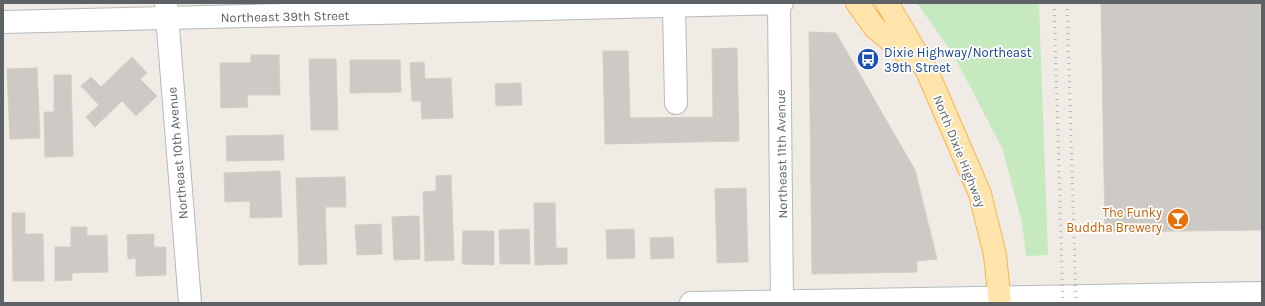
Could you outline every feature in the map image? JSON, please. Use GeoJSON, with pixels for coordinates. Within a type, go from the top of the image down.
{"type":"FeatureCollection","features":[{"type":"Feature","properties":{"kind":"main road","name":"North Dixie Highway"},"geometry":{"type":"LineString","coordinates":[[857,3],[875,28],[927,71]]}},
{"type":"Feature","properties":{"kind":"main road","name":"North Dixie Highway"},"geometry":{"type":"LineString","coordinates":[[887,3],[927,71],[980,194],[995,255],[1000,300]]}},
{"type":"Feature","properties":{"kind":"street","name":"Northeast 39th Street"},"geometry":{"type":"LineString","coordinates":[[3,22],[166,11],[781,4]]}},
{"type":"Feature","properties":{"kind":"street","name":"Northeast 11th Avenue"},"geometry":{"type":"LineString","coordinates":[[781,4],[782,302]]}},
{"type":"Feature","properties":{"kind":"street"},"geometry":{"type":"LineString","coordinates":[[676,103],[681,5]]}},
{"type":"Feature","properties":{"kind":"street","name":"Northeast 10th Avenue"},"geometry":{"type":"LineString","coordinates":[[166,11],[190,303]]}},
{"type":"Feature","properties":{"kind":"street"},"geometry":{"type":"LineString","coordinates":[[691,303],[1133,299],[1254,296]]}},
{"type":"Feature","properties":{"kind":"green space"},"geometry":{"type":"Polygon","coordinates":[[[917,3],[1039,3],[1048,255],[1026,256],[1022,223],[1003,150],[953,54],[917,3]]]}},
{"type":"Feature","properties":{"kind":"building"},"geometry":{"type":"Polygon","coordinates":[[[1101,3],[1262,3],[1262,230],[1105,232],[1101,3]]]}},
{"type":"Feature","properties":{"kind":"building"},"geometry":{"type":"Polygon","coordinates":[[[809,32],[836,33],[915,170],[937,259],[917,261],[917,272],[812,274],[809,32]]]}},
{"type":"Feature","properties":{"kind":"building"},"geometry":{"type":"Polygon","coordinates":[[[737,48],[739,141],[605,144],[603,51],[628,51],[630,118],[713,117],[712,49],[737,48]]]}},
{"type":"Feature","properties":{"kind":"building"},"geometry":{"type":"Polygon","coordinates":[[[251,55],[279,55],[280,95],[247,95],[248,107],[221,108],[220,63],[251,63],[251,55]]]}},
{"type":"Feature","properties":{"kind":"building"},"geometry":{"type":"Polygon","coordinates":[[[132,57],[147,73],[140,79],[157,96],[136,116],[122,101],[95,127],[86,117],[99,105],[81,86],[91,77],[101,87],[132,57]]]}},
{"type":"Feature","properties":{"kind":"building"},"geometry":{"type":"Polygon","coordinates":[[[309,59],[336,59],[338,130],[311,130],[309,59]]]}},
{"type":"Feature","properties":{"kind":"building"},"geometry":{"type":"Polygon","coordinates":[[[350,60],[400,60],[401,92],[350,93],[350,60]]]}},
{"type":"Feature","properties":{"kind":"building"},"geometry":{"type":"Polygon","coordinates":[[[424,62],[425,79],[451,78],[453,118],[422,119],[421,101],[412,101],[410,63],[424,62]]]}},
{"type":"Feature","properties":{"kind":"building"},"geometry":{"type":"Polygon","coordinates":[[[37,68],[40,138],[10,139],[7,69],[37,68]]]}},
{"type":"Feature","properties":{"kind":"building"},"geometry":{"type":"Polygon","coordinates":[[[54,75],[71,75],[73,156],[45,157],[44,112],[54,112],[54,75]]]}},
{"type":"Feature","properties":{"kind":"building"},"geometry":{"type":"Polygon","coordinates":[[[521,83],[522,105],[496,106],[495,84],[521,83]]]}},
{"type":"Feature","properties":{"kind":"building"},"geometry":{"type":"Polygon","coordinates":[[[283,135],[284,160],[227,161],[226,136],[283,135]]]}},
{"type":"Feature","properties":{"kind":"building"},"geometry":{"type":"Polygon","coordinates":[[[280,171],[282,217],[250,218],[250,201],[225,202],[224,173],[280,171]]]}},
{"type":"Feature","properties":{"kind":"building"},"geometry":{"type":"Polygon","coordinates":[[[451,175],[454,260],[425,261],[423,192],[436,191],[436,176],[451,175]]]}},
{"type":"Feature","properties":{"kind":"building"},"geometry":{"type":"Polygon","coordinates":[[[345,177],[346,207],[325,207],[327,264],[299,265],[296,178],[345,177]]]}},
{"type":"Feature","properties":{"kind":"building"},"geometry":{"type":"Polygon","coordinates":[[[746,188],[748,262],[717,263],[715,189],[746,188]]]}},
{"type":"Feature","properties":{"kind":"building"},"geometry":{"type":"Polygon","coordinates":[[[534,203],[555,203],[556,248],[567,248],[567,264],[535,265],[534,203]]]}},
{"type":"Feature","properties":{"kind":"building"},"geometry":{"type":"Polygon","coordinates":[[[12,213],[25,213],[25,234],[43,234],[44,281],[13,281],[12,213]]]}},
{"type":"Feature","properties":{"kind":"building"},"geometry":{"type":"Polygon","coordinates":[[[419,216],[420,259],[394,260],[392,217],[419,216]]]}},
{"type":"Feature","properties":{"kind":"building"},"geometry":{"type":"Polygon","coordinates":[[[381,224],[382,254],[357,255],[355,225],[381,224]]]}},
{"type":"Feature","properties":{"kind":"building"},"geometry":{"type":"Polygon","coordinates":[[[71,227],[87,227],[87,236],[107,235],[108,272],[72,273],[72,280],[55,281],[55,247],[71,247],[71,227]]]}},
{"type":"Feature","properties":{"kind":"building"},"geometry":{"type":"Polygon","coordinates":[[[529,229],[530,264],[500,264],[499,230],[529,229]]]}},
{"type":"Feature","properties":{"kind":"building"},"geometry":{"type":"Polygon","coordinates":[[[634,229],[635,258],[607,259],[606,230],[634,229]]]}},
{"type":"Feature","properties":{"kind":"building"},"geometry":{"type":"Polygon","coordinates":[[[463,231],[494,231],[494,265],[462,264],[463,231]]]}},
{"type":"Feature","properties":{"kind":"building"},"geometry":{"type":"Polygon","coordinates":[[[154,234],[154,247],[166,247],[166,275],[136,276],[136,258],[128,259],[127,235],[154,234]]]}},
{"type":"Feature","properties":{"kind":"building"},"geometry":{"type":"Polygon","coordinates":[[[673,237],[674,258],[651,259],[650,238],[673,237]]]}},
{"type":"Feature","properties":{"kind":"railway"},"geometry":{"type":"LineString","coordinates":[[1054,3],[1063,303]]}},
{"type":"Feature","properties":{"kind":"railway"},"geometry":{"type":"LineString","coordinates":[[1067,3],[1076,303]]}},
{"type":"Feature","properties":{"kind":"place","name":"Dixie Highway/Northeast 39th Street"},"geometry":{"type":"Point","coordinates":[868,59]}},
{"type":"Feature","properties":{"kind":"place","name":"The Funky Buddha Brewery"},"geometry":{"type":"Point","coordinates":[1178,219]}}]}
